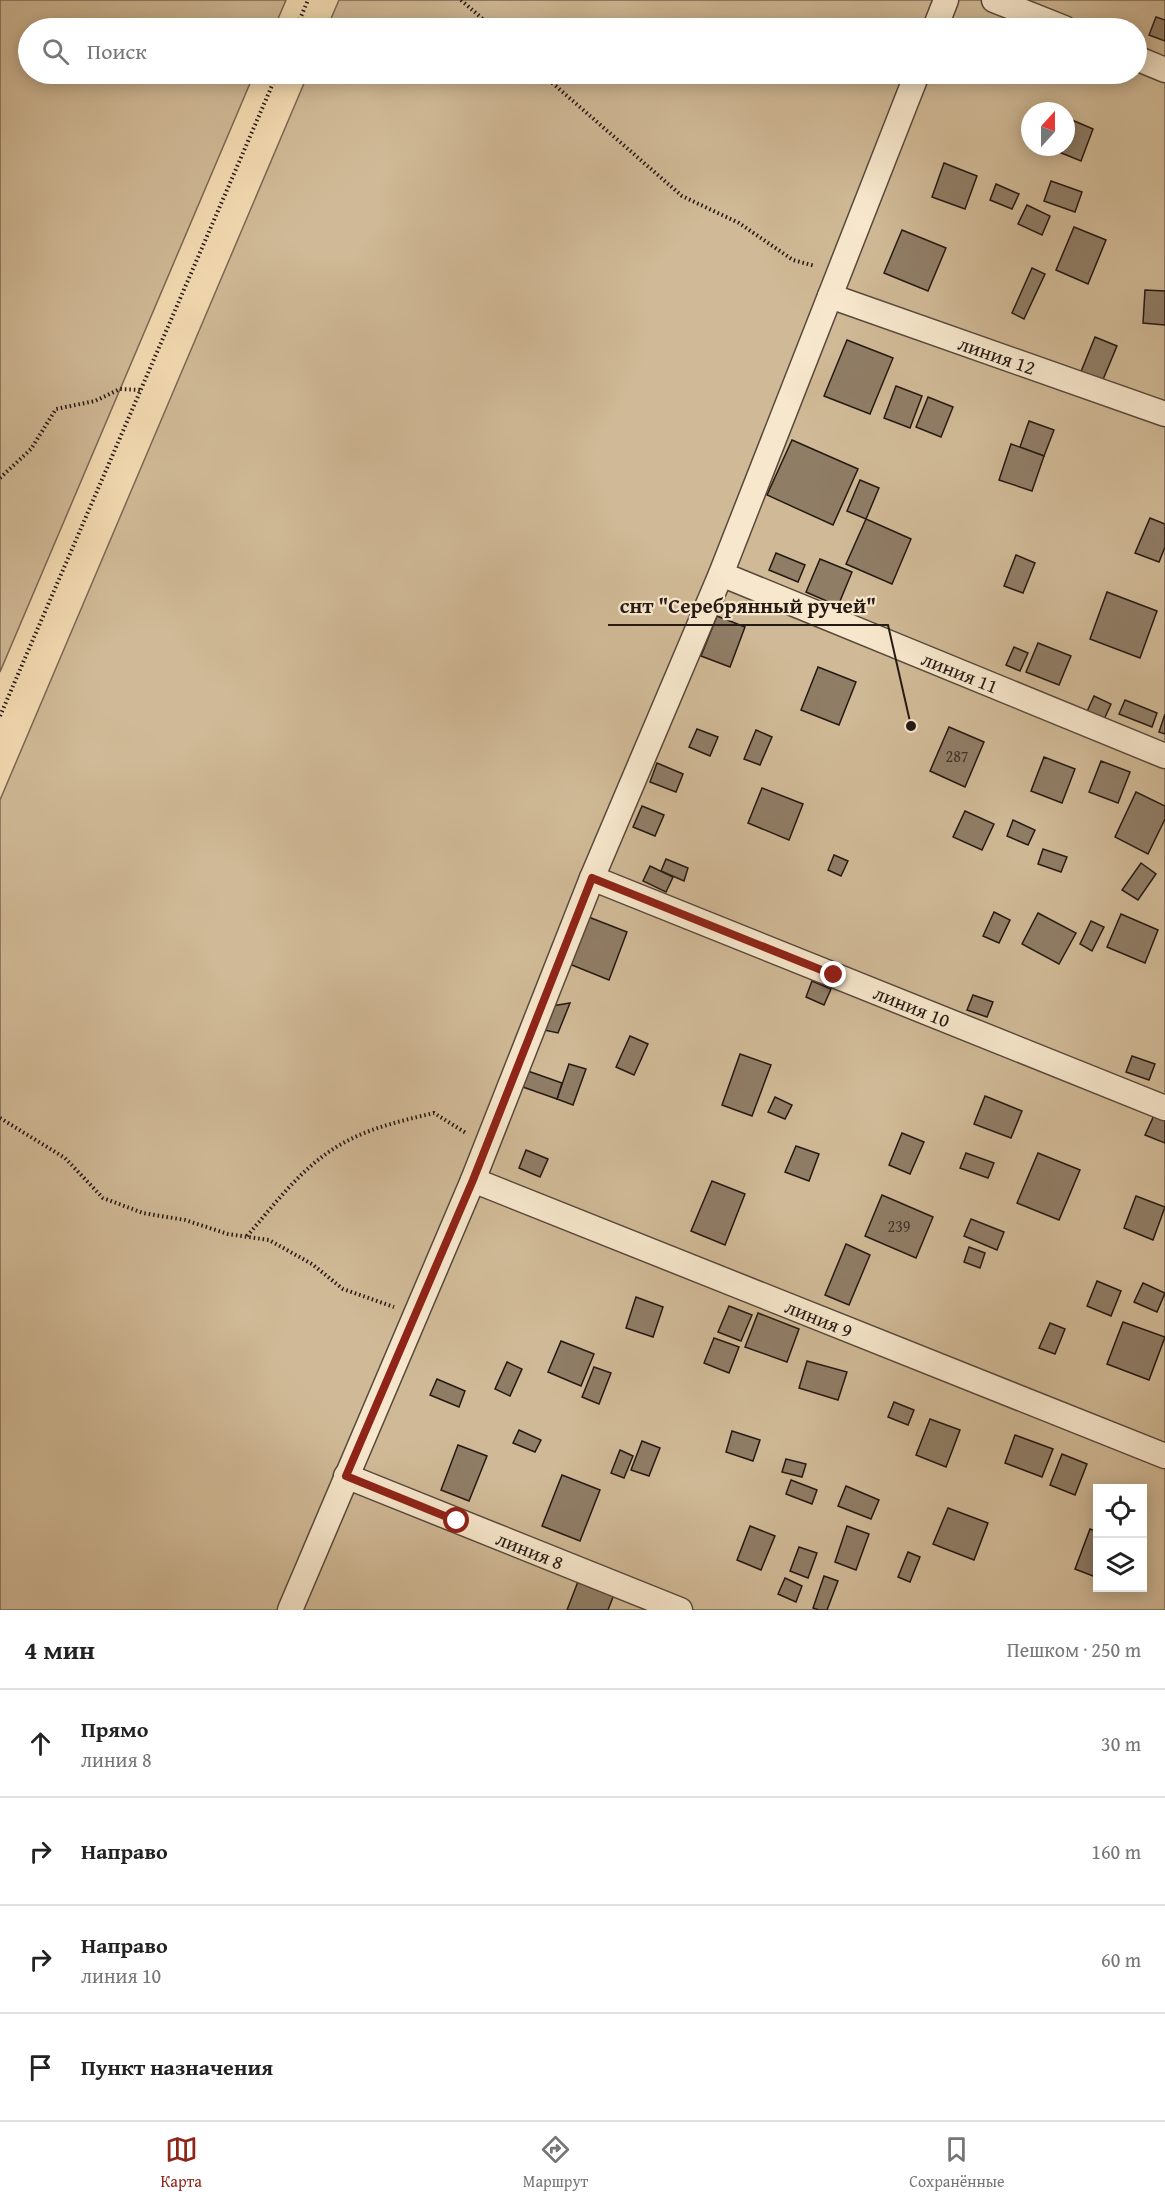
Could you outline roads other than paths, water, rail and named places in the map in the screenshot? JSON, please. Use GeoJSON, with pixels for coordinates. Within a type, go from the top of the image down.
{"type":"FeatureCollection","features":[{"type":"Feature","properties":{"kind":"street"},"geometry":{"type":"LineString","coordinates":[[939,18],[946,0]]}},
{"type":"Feature","properties":{"kind":"street"},"geometry":{"type":"LineString","coordinates":[[994,0],[1039,18]]}},
{"type":"Feature","properties":{"kind":"street"},"geometry":{"type":"LineString","coordinates":[[1147,62],[1165,70]]}},
{"type":"Feature","properties":{"kind":"street"},"geometry":{"type":"LineString","coordinates":[[290,1610],[473,1180],[592,878],[721,574],[913,84]]}},
{"type":"Feature","properties":{"kind":"street","name":"линия 12"},"geometry":{"type":"LineString","coordinates":[[830,296],[1165,414]]}},
{"type":"Feature","properties":{"kind":"street","name":"линия 11"},"geometry":{"type":"LineString","coordinates":[[721,574],[1165,756]]}},
{"type":"Feature","properties":{"kind":"street","name":"линия 10"},"geometry":{"type":"LineString","coordinates":[[592,878],[1165,1108]]}},
{"type":"Feature","properties":{"kind":"street","name":"линия 9"},"geometry":{"type":"LineString","coordinates":[[473,1180],[1165,1456]]}},
{"type":"Feature","properties":{"kind":"street","name":"линия 8"},"geometry":{"type":"LineString","coordinates":[[346,1476],[680,1610]]}},
{"type":"Feature","properties":{"kind":"place","name":"снт \"Серебрянный ручей\""},"geometry":{"type":"Point","coordinates":[911,726]}}]}
